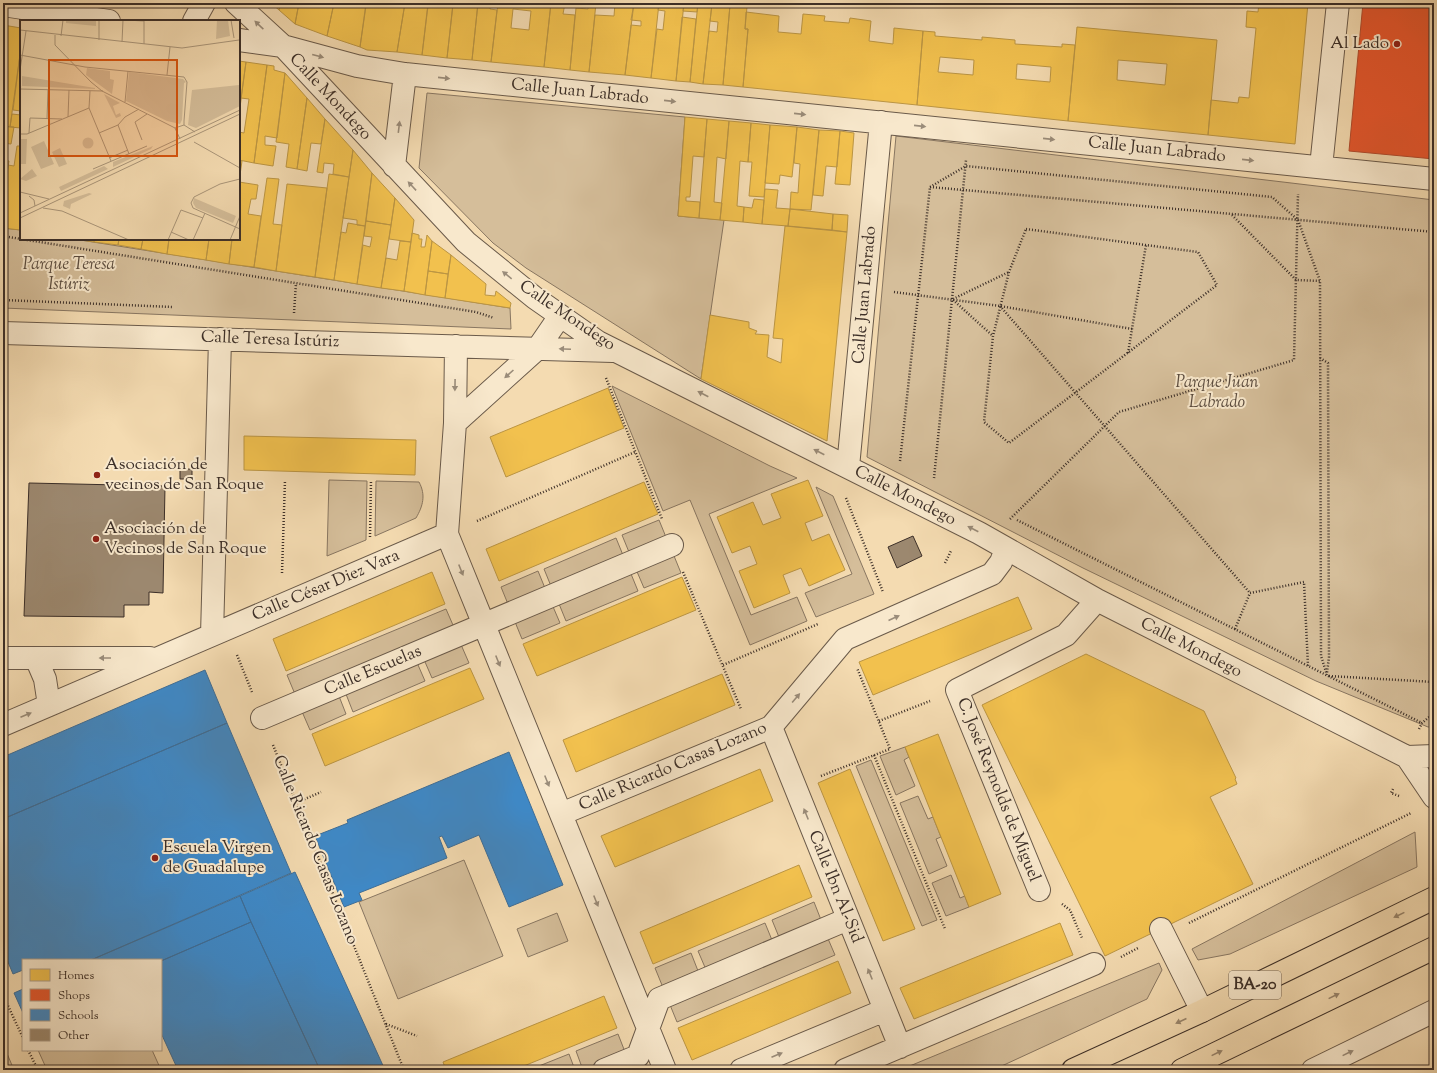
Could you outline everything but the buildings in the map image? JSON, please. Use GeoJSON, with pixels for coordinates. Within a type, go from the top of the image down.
{"type":"FeatureCollection","features":[{"type":"Feature","properties":{"kind":"highway","name":"BA-20"},"geometry":{"type":"LineString","coordinates":[[1074,1070],[1202,1011],[1434,898]]}},
{"type":"Feature","properties":{"kind":"highway","name":"BA-20"},"geometry":{"type":"LineString","coordinates":[[1182,1070],[1434,948]]}},
{"type":"Feature","properties":{"kind":"street"},"geometry":{"type":"LineString","coordinates":[[195,20],[204,3]]}},
{"type":"Feature","properties":{"kind":"street","name":"Calle Juan Labrado"},"geometry":{"type":"LineString","coordinates":[[236,3],[283,46]]}},
{"type":"Feature","properties":{"kind":"street"},"geometry":{"type":"LineString","coordinates":[[1321,167],[1338,3]]}},
{"type":"Feature","properties":{"kind":"street"},"geometry":{"type":"LineString","coordinates":[[3,5],[101,20]]}},
{"type":"Feature","properties":{"kind":"street","name":"Calle Juan Labrado"},"geometry":{"type":"LineString","coordinates":[[240,40],[283,46],[357,66],[405,74],[1434,179]]}},
{"type":"Feature","properties":{"kind":"street","name":"Calle Mondego"},"geometry":{"type":"LineString","coordinates":[[283,46],[466,242],[560,316],[598,342],[980,533],[1097,600],[1407,757],[1434,797]]}},
{"type":"Feature","properties":{"kind":"street","name":"Calle Mondego"},"geometry":{"type":"LineString","coordinates":[[394,166],[405,74]]}},
{"type":"Feature","properties":{"kind":"street","name":"Calle Juan Labrado"},"geometry":{"type":"LineString","coordinates":[[848,467],[881,122]]}},
{"type":"Feature","properties":{"kind":"street"},"geometry":{"type":"LineString","coordinates":[[455,423],[538,348],[560,316]]}},
{"type":"Feature","properties":{"kind":"street","name":"Calle Teresa Istúriz"},"geometry":{"type":"LineString","coordinates":[[3,333],[538,348],[618,352]]}},
{"type":"Feature","properties":{"kind":"street"},"geometry":{"type":"LineString","coordinates":[[220,339],[220,632]]}},
{"type":"Feature","properties":{"kind":"street"},"geometry":{"type":"LineString","coordinates":[[456,346],[455,423],[447,534],[484,624]]}},
{"type":"Feature","properties":{"kind":"street","name":"Calle César Diez Vara"},"geometry":{"type":"LineString","coordinates":[[3,658],[158,658],[447,534]]}},
{"type":"Feature","properties":{"kind":"street","name":"Calle Escuelas"},"geometry":{"type":"LineString","coordinates":[[262,718],[672,545]]}},
{"type":"Feature","properties":{"kind":"street","name":"Calle Ricardo Casas Lozano"},"geometry":{"type":"LineString","coordinates":[[561,814],[771,727],[845,639],[992,574],[1001,562],[1006,549]]}},
{"type":"Feature","properties":{"kind":"street","name":"C. José Reynolds de Miguel"},"geometry":{"type":"LineString","coordinates":[[1039,890],[957,690],[1066,635],[1097,600]]}},
{"type":"Feature","properties":{"kind":"street","name":"Calle Ricardo Casas Lozano"},"geometry":{"type":"LineString","coordinates":[[484,624],[665,1070]]}},
{"type":"Feature","properties":{"kind":"street"},"geometry":{"type":"LineString","coordinates":[[36,658],[45,679],[49,706]]}},
{"type":"Feature","properties":{"kind":"street"},"geometry":{"type":"LineString","coordinates":[[3,725],[158,658]]}},
{"type":"Feature","properties":{"kind":"street","name":"Calle Ibn Al-Sid"},"geometry":{"type":"LineString","coordinates":[[771,727],[900,1047]]}},
{"type":"Feature","properties":{"kind":"street"},"geometry":{"type":"LineString","coordinates":[[1407,757],[1434,756]]}},
{"type":"Feature","properties":{"kind":"street"},"geometry":{"type":"LineString","coordinates":[[604,1070],[638,1056],[659,999],[848,919]]}},
{"type":"Feature","properties":{"kind":"street"},"geometry":{"type":"LineString","coordinates":[[1163,932],[1202,1011]]}},
{"type":"Feature","properties":{"kind":"street"},"geometry":{"type":"LineString","coordinates":[[845,1070],[1094,964]]}},
{"type":"Feature","properties":{"kind":"street"},"geometry":{"type":"LineString","coordinates":[[741,1070],[885,1010]]}},
{"type":"Feature","properties":{"kind":"street"},"geometry":{"type":"LineString","coordinates":[[1313,1070],[1434,1011]]}},
{"type":"Feature","properties":{"kind":"path"},"geometry":{"type":"LineString","coordinates":[[934,478],[966,166]]}},
{"type":"Feature","properties":{"kind":"path"},"geometry":{"type":"LineString","coordinates":[[930,187],[966,166],[1272,197],[1298,220],[1320,281],[1321,656],[1327,675]]}},
{"type":"Feature","properties":{"kind":"path"},"geometry":{"type":"LineString","coordinates":[[930,187],[1434,232]]}},
{"type":"Feature","properties":{"kind":"path"},"geometry":{"type":"LineString","coordinates":[[900,461],[930,187]]}},
{"type":"Feature","properties":{"kind":"path"},"geometry":{"type":"LineString","coordinates":[[1231,214],[1296,280],[1320,281]]}},
{"type":"Feature","properties":{"kind":"path"},"geometry":{"type":"LineString","coordinates":[[1298,220],[1294,360],[1119,412],[1013,517],[1422,723],[1434,713]]}},
{"type":"Feature","properties":{"kind":"path"},"geometry":{"type":"LineString","coordinates":[[1026,229],[1198,252],[1217,285],[1009,443],[984,422],[993,336],[1009,272],[1026,229]]}},
{"type":"Feature","properties":{"kind":"path"},"geometry":{"type":"LineString","coordinates":[[3,236],[20,239]]}},
{"type":"Feature","properties":{"kind":"path"},"geometry":{"type":"LineString","coordinates":[[27,240],[476,312],[499,319]]}},
{"type":"Feature","properties":{"kind":"path"},"geometry":{"type":"LineString","coordinates":[[1128,353],[1146,245]]}},
{"type":"Feature","properties":{"kind":"path"},"geometry":{"type":"LineString","coordinates":[[952,300],[1009,272]]}},
{"type":"Feature","properties":{"kind":"path"},"geometry":{"type":"LineString","coordinates":[[286,312],[294,313],[296,283]]}},
{"type":"Feature","properties":{"kind":"path"},"geometry":{"type":"LineString","coordinates":[[865,289],[1000,306],[1132,329]]}},
{"type":"Feature","properties":{"kind":"path"},"geometry":{"type":"LineString","coordinates":[[3,300],[176,308]]}},
{"type":"Feature","properties":{"kind":"path"},"geometry":{"type":"LineString","coordinates":[[952,300],[993,336]]}},
{"type":"Feature","properties":{"kind":"path"},"geometry":{"type":"LineString","coordinates":[[1000,306],[1250,593]]}},
{"type":"Feature","properties":{"kind":"path"},"geometry":{"type":"LineString","coordinates":[[1320,358],[1328,362],[1329,657],[1327,675]]}},
{"type":"Feature","properties":{"kind":"path"},"geometry":{"type":"LineString","coordinates":[[606,378],[672,545],[741,709]]}},
{"type":"Feature","properties":{"kind":"path"},"geometry":{"type":"LineString","coordinates":[[447,534],[635,452]]}},
{"type":"Feature","properties":{"kind":"path"},"geometry":{"type":"LineString","coordinates":[[281,605],[285,480]]}},
{"type":"Feature","properties":{"kind":"path"},"geometry":{"type":"LineString","coordinates":[[370,567],[371,481]]}},
{"type":"Feature","properties":{"kind":"path"},"geometry":{"type":"LineString","coordinates":[[845,496],[884,596]]}},
{"type":"Feature","properties":{"kind":"path"},"geometry":{"type":"LineString","coordinates":[[942,567],[953,549]]}},
{"type":"Feature","properties":{"kind":"path"},"geometry":{"type":"LineString","coordinates":[[1250,593],[1304,582],[1308,666]]}},
{"type":"Feature","properties":{"kind":"path"},"geometry":{"type":"LineString","coordinates":[[1235,629],[1250,593]]}},
{"type":"Feature","properties":{"kind":"path","name":"Calle Ricardo Casas Lozano"},"geometry":{"type":"LineString","coordinates":[[220,632],[262,718],[404,1070]]}},
{"type":"Feature","properties":{"kind":"path"},"geometry":{"type":"LineString","coordinates":[[819,777],[890,749],[845,639]]}},
{"type":"Feature","properties":{"kind":"path"},"geometry":{"type":"LineString","coordinates":[[1327,675],[1434,682]]}},
{"type":"Feature","properties":{"kind":"path"},"geometry":{"type":"LineString","coordinates":[[879,721],[957,690]]}},
{"type":"Feature","properties":{"kind":"path"},"geometry":{"type":"LineString","coordinates":[[874,755],[945,929]]}},
{"type":"Feature","properties":{"kind":"path"},"geometry":{"type":"LineString","coordinates":[[296,803],[322,792]]}},
{"type":"Feature","properties":{"kind":"path"},"geometry":{"type":"LineString","coordinates":[[1117,959],[1163,932],[1414,812]]}},
{"type":"Feature","properties":{"kind":"path"},"geometry":{"type":"LineString","coordinates":[[1039,890],[1070,910],[1094,964]]}},
{"type":"Feature","properties":{"kind":"path"},"geometry":{"type":"LineString","coordinates":[[3,995],[22,1036]]}},
{"type":"Feature","properties":{"kind":"path"},"geometry":{"type":"LineString","coordinates":[[385,1024],[417,1036]]}},
{"type":"Feature","properties":{"kind":"path"},"geometry":{"type":"LineString","coordinates":[[28,1051],[38,1070]]}},
{"type":"Feature","properties":{"kind":"green space"},"geometry":{"type":"Polygon","coordinates":[[[427,93],[685,117],[678,216],[724,220],[701,379],[526,268],[493,243],[419,168],[427,93]]]}},
{"type":"Feature","properties":{"kind":"green space","name":"Parque Juan Labrado"},"geometry":{"type":"Polygon","coordinates":[[[896,136],[1434,200],[1434,727],[1428,727],[1316,681],[1083,568],[867,457],[896,136]]]}},
{"type":"Feature","properties":{"kind":"green space","name":"Parque Teresa Istúriz"},"geometry":{"type":"Polygon","coordinates":[[[3,228],[20,230],[20,240],[80,240],[510,308],[511,329],[3,308],[3,228]]]}},
{"type":"Feature","properties":{"kind":"green space"},"geometry":{"type":"Polygon","coordinates":[[[612,386],[770,466],[797,478],[709,514],[751,615],[797,597],[807,621],[750,645],[690,500],[663,511],[612,386]]]}},
{"type":"Feature","properties":{"kind":"green space"},"geometry":{"type":"Polygon","coordinates":[[[329,480],[367,481],[366,540],[327,556],[329,480]]]}},
{"type":"Feature","properties":{"kind":"green space"},"geometry":{"type":"Polygon","coordinates":[[[376,481],[419,482],[423,500],[416,518],[375,536],[376,481]]]}},
{"type":"Feature","properties":{"kind":"green space"},"geometry":{"type":"Polygon","coordinates":[[[816,487],[833,496],[874,594],[816,617],[805,593],[852,574],[816,487]]]}},
{"type":"Feature","properties":{"kind":"green space"},"geometry":{"type":"Polygon","coordinates":[[[659,520],[668,542],[631,557],[622,535],[659,520]]]}},
{"type":"Feature","properties":{"kind":"green space"},"geometry":{"type":"Polygon","coordinates":[[[616,538],[625,560],[553,591],[544,569],[616,538]]]}},
{"type":"Feature","properties":{"kind":"green space"},"geometry":{"type":"Polygon","coordinates":[[[672,551],[681,573],[644,588],[635,567],[672,551]]]}},
{"type":"Feature","properties":{"kind":"green space"},"geometry":{"type":"Polygon","coordinates":[[[629,569],[638,591],[566,621],[557,599],[629,569]]]}},
{"type":"Feature","properties":{"kind":"green space"},"geometry":{"type":"Polygon","coordinates":[[[538,571],[547,593],[510,609],[501,587],[538,571]]]}},
{"type":"Feature","properties":{"kind":"green space"},"geometry":{"type":"Polygon","coordinates":[[[551,602],[560,623],[522,639],[513,617],[551,602]]]}},
{"type":"Feature","properties":{"kind":"green space"},"geometry":{"type":"Polygon","coordinates":[[[446,609],[456,632],[297,699],[287,675],[446,609]]]}},
{"type":"Feature","properties":{"kind":"green space"},"geometry":{"type":"Polygon","coordinates":[[[459,640],[469,663],[432,678],[422,655],[459,640]]]}},
{"type":"Feature","properties":{"kind":"green space"},"geometry":{"type":"Polygon","coordinates":[[[415,658],[425,681],[353,712],[344,689],[415,658]]]}},
{"type":"Feature","properties":{"kind":"green space"},"geometry":{"type":"Polygon","coordinates":[[[337,691],[346,714],[310,730],[300,707],[337,691]]]}},
{"type":"Feature","properties":{"kind":"green space"},"geometry":{"type":"Polygon","coordinates":[[[905,747],[909,757],[904,760],[915,786],[896,795],[880,756],[905,747]]]}},
{"type":"Feature","properties":{"kind":"green space"},"geometry":{"type":"Polygon","coordinates":[[[871,760],[937,920],[922,926],[856,766],[871,760]]]}},
{"type":"Feature","properties":{"kind":"green space"},"geometry":{"type":"Polygon","coordinates":[[[918,796],[928,819],[933,817],[941,837],[936,839],[947,866],[929,874],[900,803],[918,796]]]}},
{"type":"Feature","properties":{"kind":"green space"},"geometry":{"type":"Polygon","coordinates":[[[1415,832],[1417,867],[1230,954],[1198,960],[1192,949],[1415,832]]]}},
{"type":"Feature","properties":{"kind":"green space"},"geometry":{"type":"Polygon","coordinates":[[[464,860],[503,956],[398,999],[359,902],[464,860]]]}},
{"type":"Feature","properties":{"kind":"green space"},"geometry":{"type":"Polygon","coordinates":[[[951,875],[960,898],[965,896],[969,907],[946,916],[932,883],[951,875]]]}},
{"type":"Feature","properties":{"kind":"green space"},"geometry":{"type":"Polygon","coordinates":[[[814,902],[823,925],[781,942],[772,920],[814,902]]]}},
{"type":"Feature","properties":{"kind":"green space"},"geometry":{"type":"Polygon","coordinates":[[[557,913],[568,941],[528,957],[517,929],[557,913]]]}},
{"type":"Feature","properties":{"kind":"green space"},"geometry":{"type":"Polygon","coordinates":[[[765,923],[774,945],[707,972],[698,951],[765,923]]]}},
{"type":"Feature","properties":{"kind":"green space"},"geometry":{"type":"Polygon","coordinates":[[[826,934],[835,955],[677,1022],[668,1000],[826,934]]]}},
{"type":"Feature","properties":{"kind":"green space"},"geometry":{"type":"Polygon","coordinates":[[[691,953],[700,976],[664,990],[655,968],[691,953]]]}},
{"type":"Feature","properties":{"kind":"green space"},"geometry":{"type":"Polygon","coordinates":[[[1159,963],[1162,970],[1147,999],[993,1070],[900,1070],[1159,963]]]}},
{"type":"Feature","properties":{"kind":"green space"},"geometry":{"type":"Polygon","coordinates":[[[618,1034],[627,1057],[594,1070],[583,1070],[576,1051],[618,1034]]]}},
{"type":"Feature","properties":{"kind":"green space"},"geometry":{"type":"Polygon","coordinates":[[[3,1044],[14,1070],[3,1070],[3,1044]]]}},
{"type":"Feature","properties":{"kind":"green space"},"geometry":{"type":"Polygon","coordinates":[[[38,1051],[152,1051],[161,1070],[47,1070],[38,1051]]]}},
{"type":"Feature","properties":{"kind":"green space"},"geometry":{"type":"Polygon","coordinates":[[[569,1054],[575,1070],[529,1070],[569,1054]]]}},
{"type":"Feature","properties":{"kind":"place","name":"Al Lado"},"geometry":{"type":"Point","coordinates":[1397,44]}},
{"type":"Feature","properties":{"kind":"place","name":"Asociación de vecinos de San Roque"},"geometry":{"type":"Point","coordinates":[97,475]}},
{"type":"Feature","properties":{"kind":"place","name":"Asociación de Vecinos de San Roque"},"geometry":{"type":"Point","coordinates":[96,539]}},
{"type":"Feature","properties":{"kind":"place","name":"Escuela Virgen de Guadalupe"},"geometry":{"type":"Point","coordinates":[155,858]}}]}
